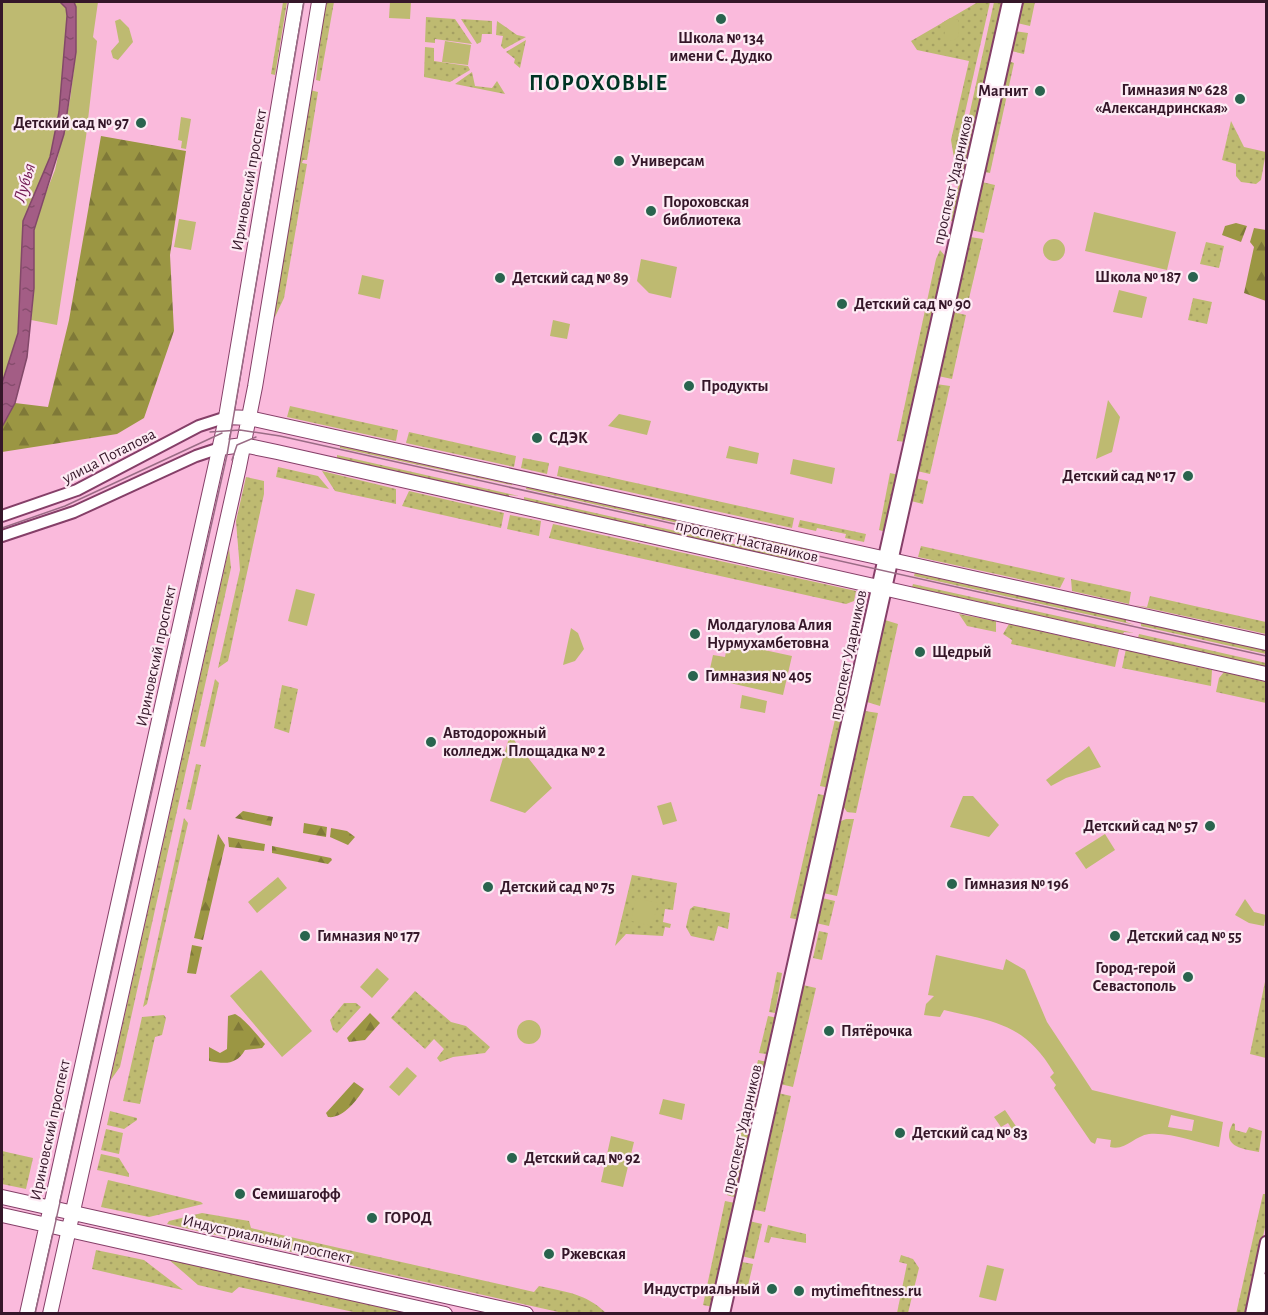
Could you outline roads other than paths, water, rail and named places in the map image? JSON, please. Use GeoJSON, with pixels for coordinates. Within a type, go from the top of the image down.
{"type":"FeatureCollection","features":[{"type":"Feature","properties":{"kind":"main road","name":"Ириновский проспект"},"geometry":{"type":"LineString","coordinates":[[27,1314],[227,417],[296,2]]}},
{"type":"Feature","properties":{"kind":"main road"},"geometry":{"type":"LineString","coordinates":[[50,1314],[249,418],[320,2]]}},
{"type":"Feature","properties":{"kind":"main road","name":"проспект Наставников"},"geometry":{"type":"LineString","coordinates":[[227,417],[249,418],[1266,643]]}},
{"type":"Feature","properties":{"kind":"main road","name":"проспект Наставников"},"geometry":{"type":"LineString","coordinates":[[220,448],[243,445],[1266,674]]}},
{"type":"Feature","properties":{"kind":"main road","name":"Индустриальный проспект"},"geometry":{"type":"LineString","coordinates":[[2,1197],[526,1314]]}},
{"type":"Feature","properties":{"kind":"main road","name":"Индустриальный проспект"},"geometry":{"type":"LineString","coordinates":[[2,1215],[445,1314]]}},
{"type":"Feature","properties":{"kind":"street","name":"проспект Ударников"},"geometry":{"type":"LineString","coordinates":[[724,1314],[1008,2]]}},
{"type":"Feature","properties":{"kind":"street","name":"проспект Ударников"},"geometry":{"type":"LineString","coordinates":[[888,560],[1017,2]]}},
{"type":"Feature","properties":{"kind":"street","name":"улица Потапова"},"geometry":{"type":"LineString","coordinates":[[2,516],[77,490],[199,426],[227,417]]}},
{"type":"Feature","properties":{"kind":"street"},"geometry":{"type":"LineString","coordinates":[[2,536],[76,511],[220,448]]}},
{"type":"Feature","properties":{"kind":"street","name":"проспект Ударников"},"geometry":{"type":"LineString","coordinates":[[715,1314],[882,588]]}},
{"type":"Feature","properties":{"kind":"street"},"geometry":{"type":"LineString","coordinates":[[1251,1314],[1266,1242]]}},
{"type":"Feature","properties":{"kind":"street"},"geometry":{"type":"LineString","coordinates":[[1258,1314],[1266,1279]]}},
{"type":"Feature","properties":{"kind":"water"},"geometry":{"type":"Polygon","coordinates":[[[60,2],[74,2],[76,7],[76,52],[64,134],[34,230],[34,288],[27,357],[15,403],[2,427],[2,383],[18,333],[23,221],[50,157],[59,112],[67,16],[66,8],[60,2]]]}},
{"type":"Feature","properties":{"kind":"tram line"},"geometry":{"type":"LineString","coordinates":[[35,1314],[227,455],[304,2]]}},
{"type":"Feature","properties":{"kind":"tram line"},"geometry":{"type":"LineString","coordinates":[[210,432],[240,430],[280,436],[1266,656]]}},
{"type":"Feature","properties":{"kind":"tram line"},"geometry":{"type":"LineString","coordinates":[[2,528],[65,506],[222,433]]}},
{"type":"Feature","properties":{"kind":"tram line"},"geometry":{"type":"LineString","coordinates":[[232,460],[237,445],[256,437]]}},
{"type":"Feature","properties":{"kind":"place","name":"Школа № 134 имени С. Дудко"},"geometry":{"type":"Point","coordinates":[721,19]}},
{"type":"Feature","properties":{"kind":"place","name":"Магнит"},"geometry":{"type":"Point","coordinates":[1040,91]}},
{"type":"Feature","properties":{"kind":"place","name":"Гимназия № 628 «Александринская»"},"geometry":{"type":"Point","coordinates":[1240,99]}},
{"type":"Feature","properties":{"kind":"place","name":"Детский сад № 97"},"geometry":{"type":"Point","coordinates":[141,123]}},
{"type":"Feature","properties":{"kind":"place","name":"Универсам"},"geometry":{"type":"Point","coordinates":[619,161]}},
{"type":"Feature","properties":{"kind":"place","name":"Пороховская библиотека"},"geometry":{"type":"Point","coordinates":[651,211]}},
{"type":"Feature","properties":{"kind":"place","name":"Школа № 187"},"geometry":{"type":"Point","coordinates":[1193,277]}},
{"type":"Feature","properties":{"kind":"place","name":"Детский сад № 89"},"geometry":{"type":"Point","coordinates":[500,278]}},
{"type":"Feature","properties":{"kind":"place","name":"Детский сад № 90"},"geometry":{"type":"Point","coordinates":[842,304]}},
{"type":"Feature","properties":{"kind":"place","name":"Продукты"},"geometry":{"type":"Point","coordinates":[689,386]}},
{"type":"Feature","properties":{"kind":"place","name":"СДЭК"},"geometry":{"type":"Point","coordinates":[537,438]}},
{"type":"Feature","properties":{"kind":"place","name":"Детский сад № 17"},"geometry":{"type":"Point","coordinates":[1188,476]}},
{"type":"Feature","properties":{"kind":"place","name":"Молдагулова Алия Нурмухамбетовна"},"geometry":{"type":"Point","coordinates":[695,634]}},
{"type":"Feature","properties":{"kind":"place","name":"Щедрый"},"geometry":{"type":"Point","coordinates":[920,652]}},
{"type":"Feature","properties":{"kind":"place","name":"Гимназия № 405"},"geometry":{"type":"Point","coordinates":[693,676]}},
{"type":"Feature","properties":{"kind":"place","name":"Автодорожный колледж. Площадка № 2"},"geometry":{"type":"Point","coordinates":[431,742]}},
{"type":"Feature","properties":{"kind":"place","name":"Детский сад № 57"},"geometry":{"type":"Point","coordinates":[1210,826]}},
{"type":"Feature","properties":{"kind":"place","name":"Гимназия № 196"},"geometry":{"type":"Point","coordinates":[952,884]}},
{"type":"Feature","properties":{"kind":"place","name":"Детский сад № 75"},"geometry":{"type":"Point","coordinates":[488,887]}},
{"type":"Feature","properties":{"kind":"place","name":"Гимназия № 177"},"geometry":{"type":"Point","coordinates":[305,936]}},
{"type":"Feature","properties":{"kind":"place","name":"Детский сад № 55"},"geometry":{"type":"Point","coordinates":[1115,936]}},
{"type":"Feature","properties":{"kind":"place","name":"Город-герой Севастополь"},"geometry":{"type":"Point","coordinates":[1188,977]}},
{"type":"Feature","properties":{"kind":"place","name":"Пятёрочка"},"geometry":{"type":"Point","coordinates":[829,1031]}},
{"type":"Feature","properties":{"kind":"place","name":"Детский сад № 83"},"geometry":{"type":"Point","coordinates":[900,1133]}},
{"type":"Feature","properties":{"kind":"place","name":"Детский сад № 92"},"geometry":{"type":"Point","coordinates":[512,1158]}},
{"type":"Feature","properties":{"kind":"place","name":"Семишагофф"},"geometry":{"type":"Point","coordinates":[240,1194]}},
{"type":"Feature","properties":{"kind":"place","name":"ГОРОД"},"geometry":{"type":"Point","coordinates":[372,1218]}},
{"type":"Feature","properties":{"kind":"place","name":"Ржевская"},"geometry":{"type":"Point","coordinates":[549,1254]}},
{"type":"Feature","properties":{"kind":"place","name":"Индустриальный"},"geometry":{"type":"Point","coordinates":[772,1289]}},
{"type":"Feature","properties":{"kind":"place","name":"mytimefitness.ru"},"geometry":{"type":"Point","coordinates":[799,1291]}},
{"type":"Feature","properties":{"kind":"district","name":"ПОРОХОВЫЕ"},"geometry":{"type":"Point","coordinates":[599,83]}},
{"type":"Feature","properties":{"kind":"water label","name":"Лубья"},"geometry":{"type":"Point","coordinates":[25,183]}}]}
